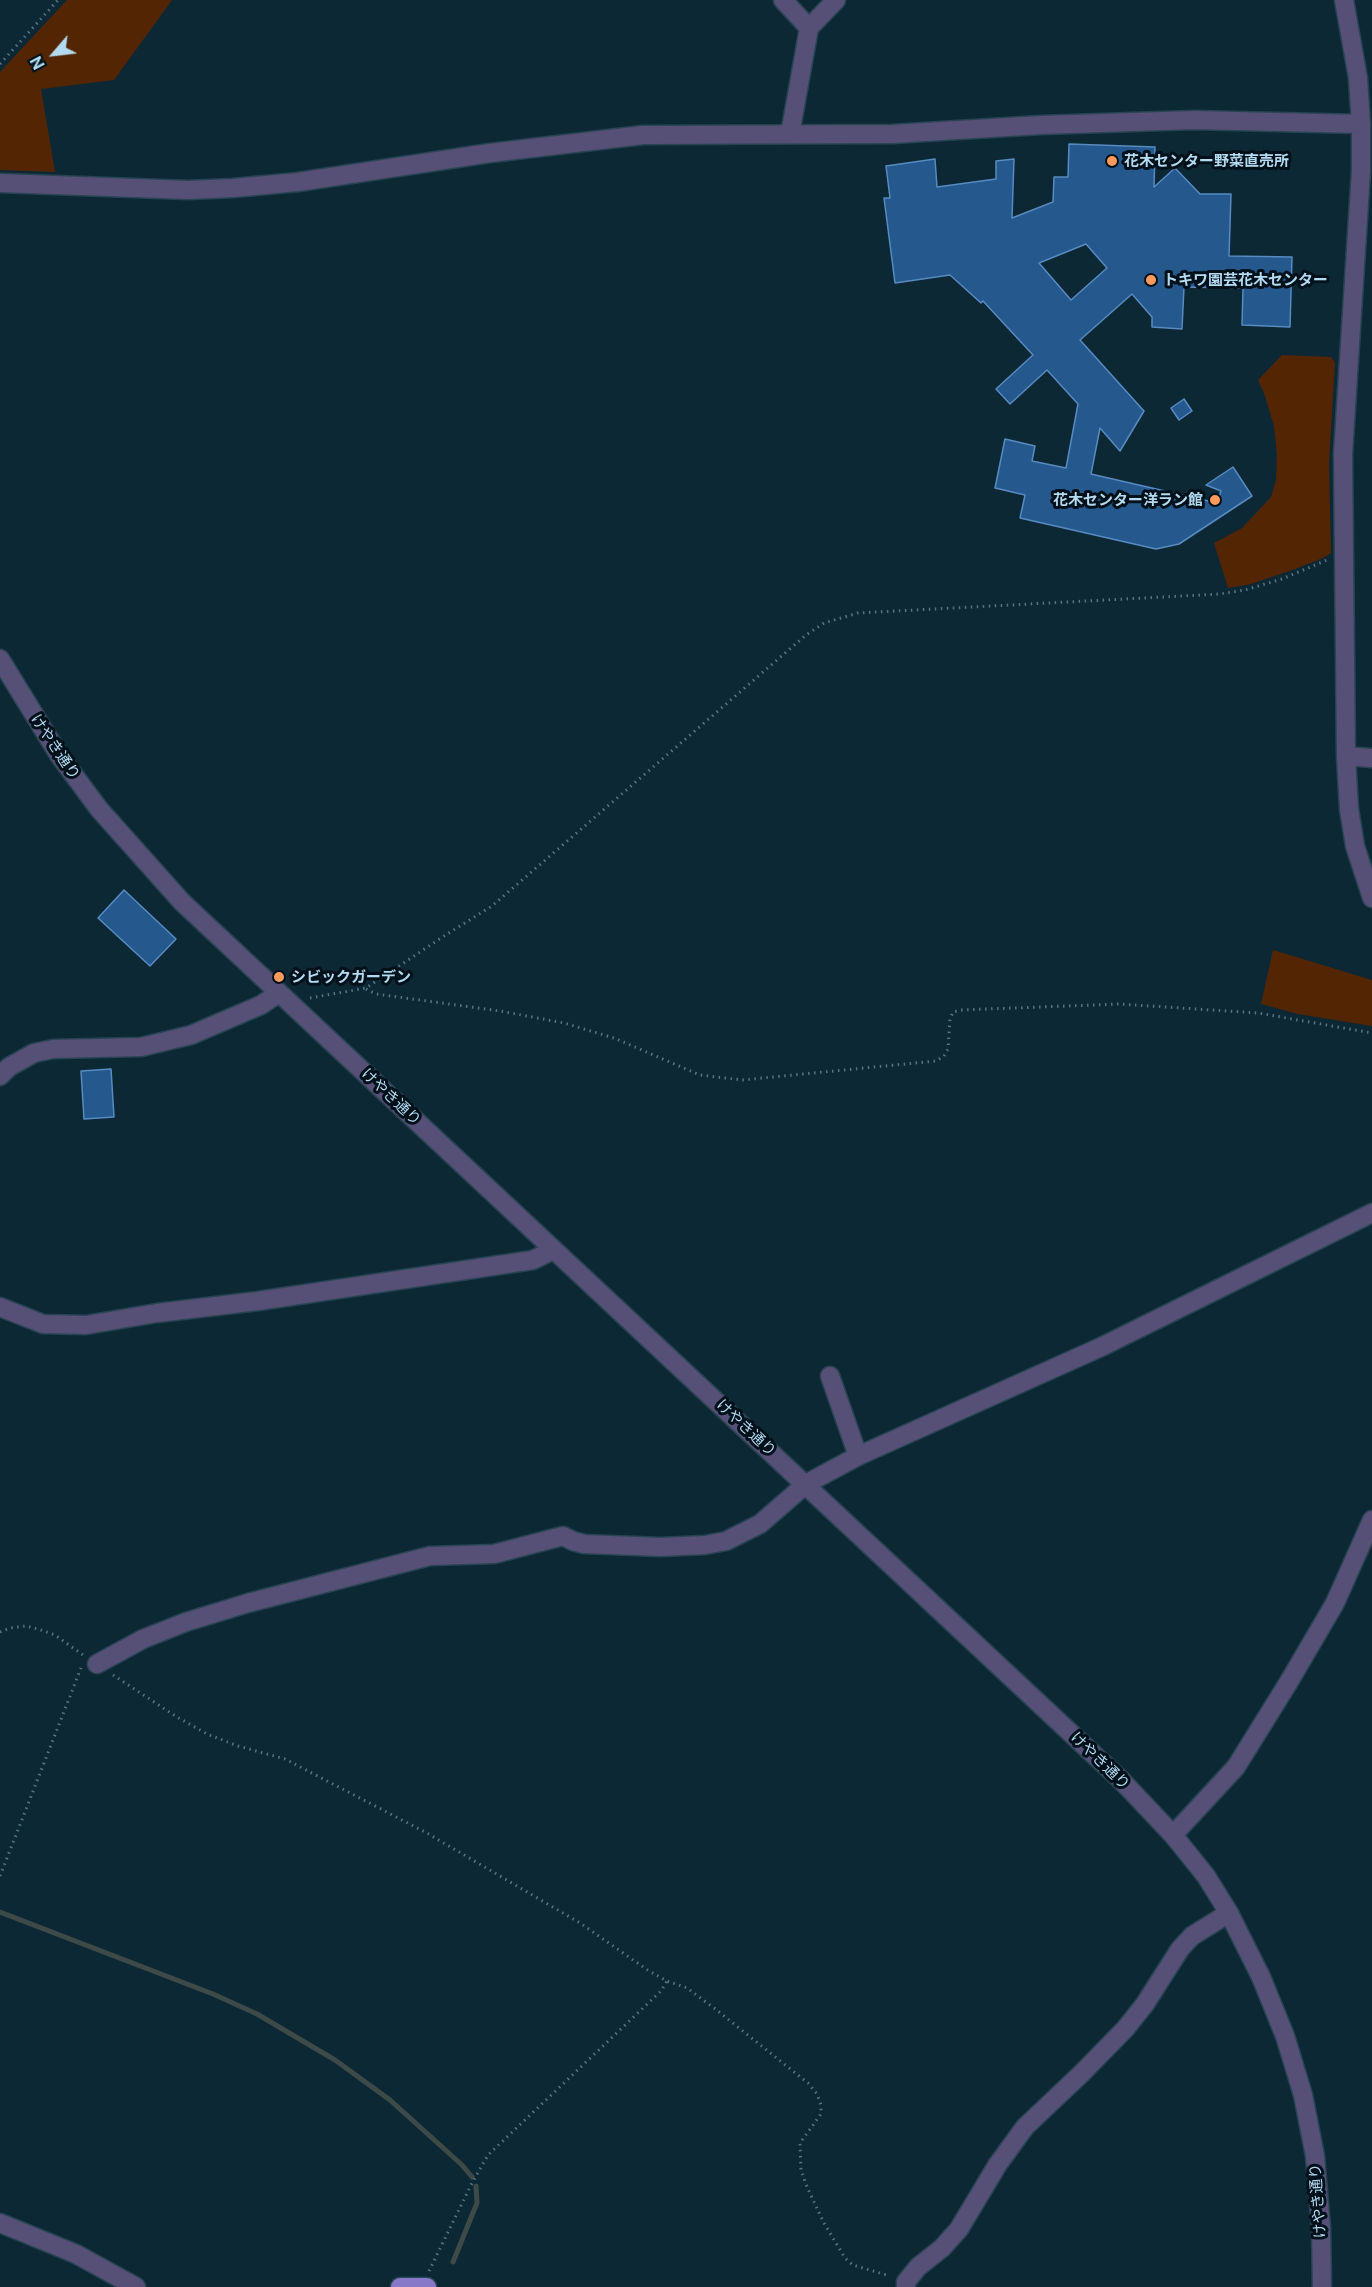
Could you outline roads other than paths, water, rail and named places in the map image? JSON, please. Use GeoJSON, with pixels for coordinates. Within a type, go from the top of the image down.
{"type":"FeatureCollection","features":[{"type":"Feature","properties":{"kind":"main road"},"geometry":{"type":"LineString","coordinates":[[400,2287],[427,2287]]}},
{"type":"Feature","properties":{"kind":"street"},"geometry":{"type":"LineString","coordinates":[[783,0],[809,28]]}},
{"type":"Feature","properties":{"kind":"street"},"geometry":{"type":"LineString","coordinates":[[790,134],[809,28],[836,0]]}},
{"type":"Feature","properties":{"kind":"street"},"geometry":{"type":"LineString","coordinates":[[1344,0],[1358,78],[1361,124],[1361,171],[1343,454],[1346,756],[1349,809],[1355,846],[1372,898]]}},
{"type":"Feature","properties":{"kind":"street"},"geometry":{"type":"LineString","coordinates":[[0,183],[188,190],[233,188],[298,182],[490,153],[642,135],[892,134],[1041,125],[1194,120],[1361,124]]}},
{"type":"Feature","properties":{"kind":"street","name":"けやき通り"},"geometry":{"type":"LineString","coordinates":[[0,659],[59,755],[128,843],[182,902],[1122,1781],[1173,1835],[1206,1876],[1229,1913],[1261,1977],[1285,2036],[1304,2095],[1316,2156],[1322,2287]]}},
{"type":"Feature","properties":{"kind":"street"},"geometry":{"type":"LineString","coordinates":[[1346,756],[1372,758]]}},
{"type":"Feature","properties":{"kind":"street"},"geometry":{"type":"LineString","coordinates":[[0,1076],[9,1066],[34,1053],[53,1049],[141,1047],[191,1035],[261,1005],[279,993]]}},
{"type":"Feature","properties":{"kind":"street"},"geometry":{"type":"LineString","coordinates":[[92,1661],[186,1622],[248,1603],[430,1556],[494,1554],[563,1536],[584,1544],[660,1547],[705,1545],[726,1541],[760,1524],[806,1484],[858,1456],[1101,1347],[1372,1213]]}},
{"type":"Feature","properties":{"kind":"street"},"geometry":{"type":"LineString","coordinates":[[0,1307],[44,1324],[86,1325],[533,1260],[553,1250]]}},
{"type":"Feature","properties":{"kind":"street"},"geometry":{"type":"LineString","coordinates":[[830,1376],[858,1456]]}},
{"type":"Feature","properties":{"kind":"street"},"geometry":{"type":"LineString","coordinates":[[1173,1835],[1236,1767],[1335,1603],[1372,1520]]}},
{"type":"Feature","properties":{"kind":"street"},"geometry":{"type":"LineString","coordinates":[[906,2284],[918,2267],[942,2248],[959,2229],[998,2164],[1025,2127],[1126,2028],[1145,2004],[1180,1949],[1192,1936],[1229,1913]]}},
{"type":"Feature","properties":{"kind":"street"},"geometry":{"type":"LineString","coordinates":[[0,2223],[76,2254],[136,2287]]}},
{"type":"Feature","properties":{"kind":"waterway"},"geometry":{"type":"LineString","coordinates":[[0,1912],[213,1994],[257,2014],[335,2060],[390,2100],[462,2165],[472,2177]]}},
{"type":"Feature","properties":{"kind":"waterway"},"geometry":{"type":"LineString","coordinates":[[453,2262],[477,2203],[476,2186]]}},
{"type":"Feature","properties":{"kind":"place","name":"花木センター野菜直売所"},"geometry":{"type":"Point","coordinates":[1112,161]}},
{"type":"Feature","properties":{"kind":"place","name":"トキワ園芸花木センター"},"geometry":{"type":"Point","coordinates":[1151,280]}},
{"type":"Feature","properties":{"kind":"place","name":"花木センター洋ラン館"},"geometry":{"type":"Point","coordinates":[1215,500]}},
{"type":"Feature","properties":{"kind":"place","name":"シビックガーデン"},"geometry":{"type":"Point","coordinates":[279,977]}}]}
